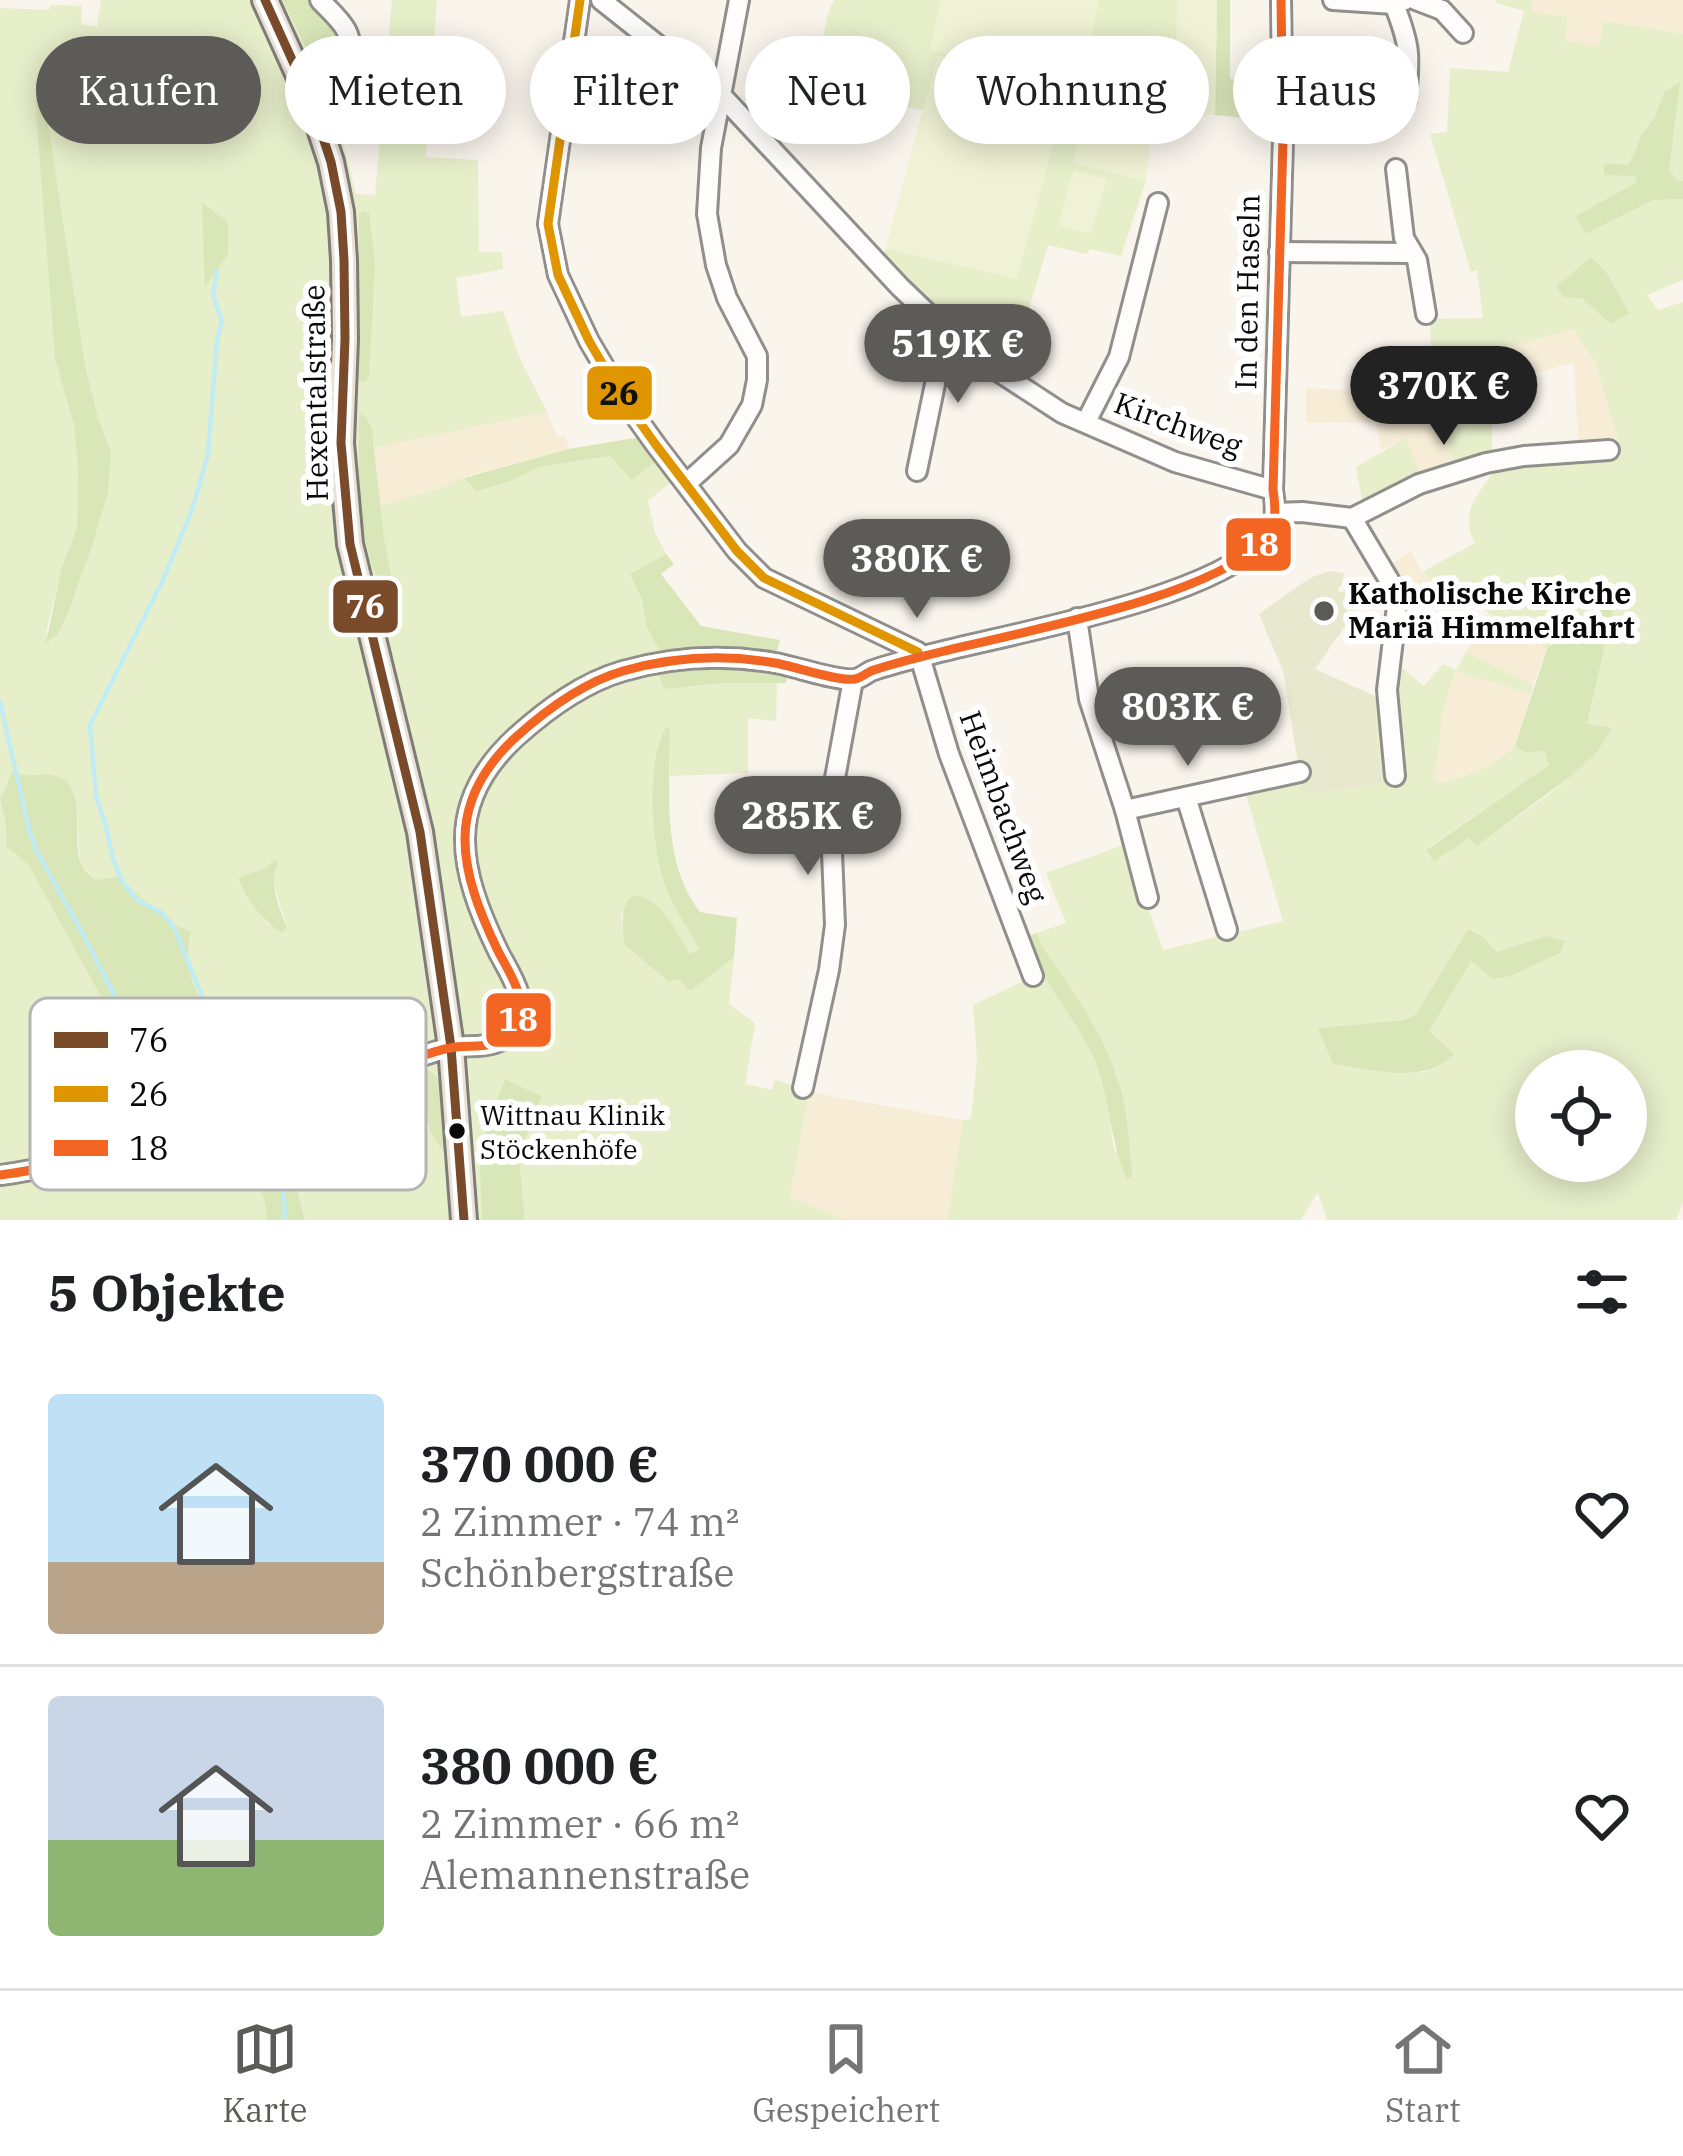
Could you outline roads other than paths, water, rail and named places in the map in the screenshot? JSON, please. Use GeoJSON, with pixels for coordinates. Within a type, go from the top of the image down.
{"type":"FeatureCollection","features":[{"type":"Feature","properties":{"kind":"main road","name":"Hexentalstraße"},"geometry":{"type":"LineString","coordinates":[[266,0],[285,43]]}},
{"type":"Feature","properties":{"kind":"main road","name":"Hexentalstraße"},"geometry":{"type":"LineString","coordinates":[[325,144],[341,212],[344,260],[341,443],[350,544],[420,832],[451,1047],[464,1220]]}},
{"type":"Feature","properties":{"kind":"street"},"geometry":{"type":"LineString","coordinates":[[320,0],[348,36]]}},
{"type":"Feature","properties":{"kind":"street"},"geometry":{"type":"LineString","coordinates":[[580,0],[548,224],[558,275],[589,341],[623,399],[736,551],[764,578],[870,627],[920,657]]}},
{"type":"Feature","properties":{"kind":"street","name":"Kirchweg"},"geometry":{"type":"LineString","coordinates":[[601,0],[722,96],[900,287],[993,368],[1050,406],[1175,462],[1274,490]]}},
{"type":"Feature","properties":{"kind":"street"},"geometry":{"type":"LineString","coordinates":[[687,483],[729,445],[752,405],[758,380],[757,356],[716,265],[707,214],[711,148],[740,0]]}},
{"type":"Feature","properties":{"kind":"street","name":"In den Haseln"},"geometry":{"type":"LineString","coordinates":[[1276,513],[1281,0]]}},
{"type":"Feature","properties":{"kind":"street"},"geometry":{"type":"LineString","coordinates":[[1333,0],[1400,2],[1407,36]]}},
{"type":"Feature","properties":{"kind":"street"},"geometry":{"type":"LineString","coordinates":[[1416,0],[1442,10],[1462,33]]}},
{"type":"Feature","properties":{"kind":"street"},"geometry":{"type":"LineString","coordinates":[[1396,169],[1404,238],[1419,272],[1426,314]]}},
{"type":"Feature","properties":{"kind":"street"},"geometry":{"type":"LineString","coordinates":[[1086,422],[1119,357],[1157,203]]}},
{"type":"Feature","properties":{"kind":"street"},"geometry":{"type":"LineString","coordinates":[[1279,253],[1412,253]]}},
{"type":"Feature","properties":{"kind":"street"},"geometry":{"type":"LineString","coordinates":[[917,471],[946,331]]}},
{"type":"Feature","properties":{"kind":"street"},"geometry":{"type":"LineString","coordinates":[[426,1054],[499,1042],[519,1022],[515,981],[473,890],[463,840],[479,782],[508,745],[576,692],[619,672],[676,658],[776,663],[853,680],[920,657],[1077,618],[1201,580],[1261,544],[1276,513],[1352,518],[1419,484],[1486,463],[1610,450]]}},
{"type":"Feature","properties":{"kind":"street"},"geometry":{"type":"LineString","coordinates":[[1352,518],[1392,585],[1397,606],[1387,690],[1395,776]]}},
{"type":"Feature","properties":{"kind":"street"},"geometry":{"type":"LineString","coordinates":[[1077,618],[1089,698],[1126,810],[1148,898]]}},
{"type":"Feature","properties":{"kind":"street"},"geometry":{"type":"LineString","coordinates":[[870,627],[876,649],[872,671]]}},
{"type":"Feature","properties":{"kind":"street","name":"Heimbachweg"},"geometry":{"type":"LineString","coordinates":[[920,657],[949,754],[1034,976]]}},
{"type":"Feature","properties":{"kind":"street"},"geometry":{"type":"LineString","coordinates":[[803,1088],[832,948],[835,877],[830,805],[853,680]]}},
{"type":"Feature","properties":{"kind":"street"},"geometry":{"type":"LineString","coordinates":[[1126,810],[1300,772]]}},
{"type":"Feature","properties":{"kind":"street"},"geometry":{"type":"LineString","coordinates":[[1186,797],[1227,930]]}},
{"type":"Feature","properties":{"kind":"street"},"geometry":{"type":"LineString","coordinates":[[0,1175],[30,1170]]}},
{"type":"Feature","properties":{"kind":"waterway"},"geometry":{"type":"LineString","coordinates":[[203,998],[174,927],[162,913],[137,900],[122,881],[96,796],[90,725],[162,582],[192,510],[208,454],[222,322],[213,295],[217,271]]}},
{"type":"Feature","properties":{"kind":"waterway"},"geometry":{"type":"LineString","coordinates":[[0,702],[36,850],[116,998]]}},
{"type":"Feature","properties":{"kind":"waterway"},"geometry":{"type":"LineString","coordinates":[[282,1190],[284,1220]]}},
{"type":"Feature","properties":{"kind":"place","name":"Katholische Kirche Mariä Himmelfahrt"},"geometry":{"type":"Point","coordinates":[1324,611]}},
{"type":"Feature","properties":{"kind":"place","name":"Wittnau Klinik Stöckenhöfe"},"geometry":{"type":"Point","coordinates":[457,1131]}}]}
